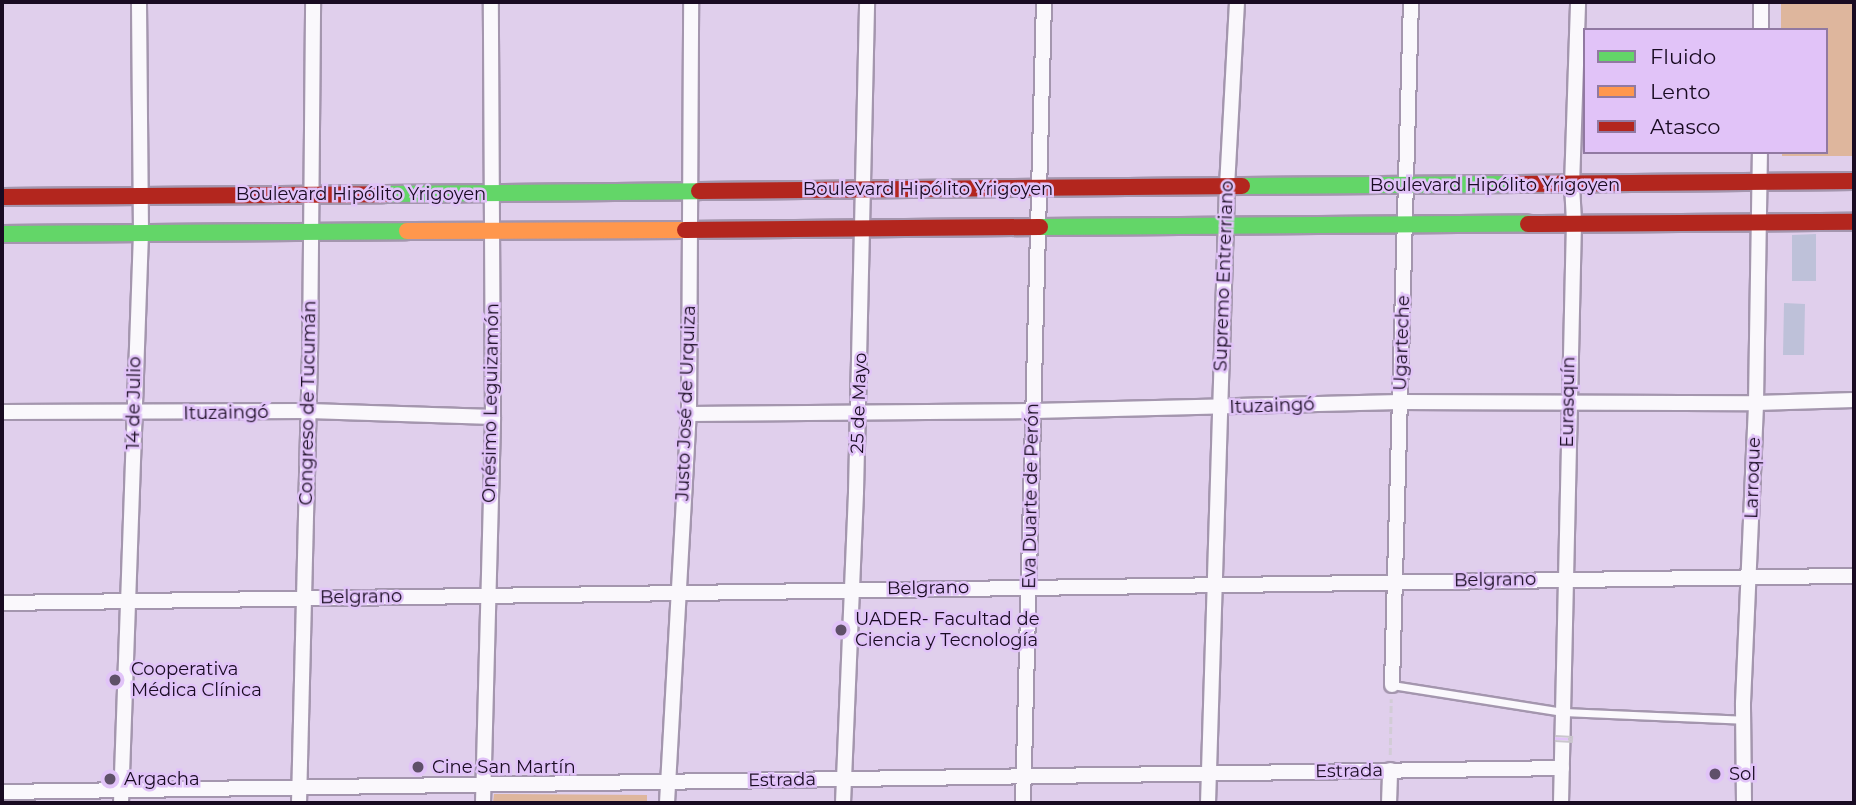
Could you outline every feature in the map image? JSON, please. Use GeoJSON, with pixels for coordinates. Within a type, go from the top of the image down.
{"type":"FeatureCollection","features":[{"type":"Feature","properties":{"kind":"main road","name":"Boulevard Hipólito Yrigoyen"},"geometry":{"type":"LineString","coordinates":[[2,197],[691,189],[1572,186],[1854,181]]}},
{"type":"Feature","properties":{"kind":"main road","name":"Boulevard Hipólito Yrigoyen"},"geometry":{"type":"LineString","coordinates":[[2,234],[492,230],[691,232],[1038,226],[1854,222]]}},
{"type":"Feature","properties":{"kind":"street","name":"14 de Julio"},"geometry":{"type":"LineString","coordinates":[[122,797],[141,233],[139,2]]}},
{"type":"Feature","properties":{"kind":"street","name":"Congreso de Tucumán"},"geometry":{"type":"LineString","coordinates":[[299,803],[309,411],[313,2]]}},
{"type":"Feature","properties":{"kind":"street","name":"Onésimo Leguizamón"},"geometry":{"type":"LineString","coordinates":[[483,803],[493,418],[491,2]]}},
{"type":"Feature","properties":{"kind":"street","name":"Justo José de Urquiza"},"geometry":{"type":"LineString","coordinates":[[667,803],[689,414],[691,2]]}},
{"type":"Feature","properties":{"kind":"street","name":"25 de Mayo"},"geometry":{"type":"LineString","coordinates":[[843,803],[859,413],[867,2]]}},
{"type":"Feature","properties":{"kind":"street","name":"Eva Duarte de Perón"},"geometry":{"type":"LineString","coordinates":[[1023,803],[1044,2]]}},
{"type":"Feature","properties":{"kind":"street","name":"Supremo Entrerriano"},"geometry":{"type":"LineString","coordinates":[[1208,803],[1227,187],[1237,2]]}},
{"type":"Feature","properties":{"kind":"street","name":"Ugarteche"},"geometry":{"type":"LineString","coordinates":[[1392,685],[1410,2]]}},
{"type":"Feature","properties":{"kind":"street","name":"Eurasquín"},"geometry":{"type":"LineString","coordinates":[[1561,803],[1578,2]]}},
{"type":"Feature","properties":{"kind":"street"},"geometry":{"type":"LineString","coordinates":[[1761,2],[1761,28]]}},
{"type":"Feature","properties":{"kind":"street","name":"Larroque"},"geometry":{"type":"LineString","coordinates":[[1744,803],[1743,720],[1756,403],[1760,154]]}},
{"type":"Feature","properties":{"kind":"street","name":"Ituzaingó"},"geometry":{"type":"LineString","coordinates":[[689,414],[1033,411],[1400,402],[1756,403],[1854,400]]}},
{"type":"Feature","properties":{"kind":"street","name":"Ituzaingó"},"geometry":{"type":"LineString","coordinates":[[2,412],[134,414],[309,411],[493,418]]}},
{"type":"Feature","properties":{"kind":"street","name":"Belgrano"},"geometry":{"type":"LineString","coordinates":[[2,603],[1029,585],[1854,576]]}},
{"type":"Feature","properties":{"kind":"street","name":"Estrada"},"geometry":{"type":"LineString","coordinates":[[2,792],[122,797],[300,787],[1562,768]]}},
{"type":"Feature","properties":{"kind":"street"},"geometry":{"type":"LineString","coordinates":[[1389,803],[1390,770]]}},
{"type":"Feature","properties":{"kind":"lane"},"geometry":{"type":"LineString","coordinates":[[1392,685],[1563,712],[1743,720]]}},
{"type":"Feature","properties":{"kind":"path"},"geometry":{"type":"LineString","coordinates":[[1390,770],[1392,685]]}},
{"type":"Feature","properties":{"kind":"shaded area"},"geometry":{"type":"Polygon","coordinates":[[[1781,2],[1854,2],[1854,156],[1782,156],[1828,154],[1828,28],[1781,28],[1781,2]]]}},
{"type":"Feature","properties":{"kind":"shaded area"},"geometry":{"type":"Polygon","coordinates":[[[494,794],[647,795],[647,803],[493,803],[494,794]]]}},
{"type":"Feature","properties":{"kind":"building"},"geometry":{"type":"Polygon","coordinates":[[[1816,234],[1816,281],[1792,281],[1792,235],[1816,234]]]}},
{"type":"Feature","properties":{"kind":"building"},"geometry":{"type":"Polygon","coordinates":[[[1784,303],[1805,304],[1804,355],[1783,355],[1784,303]]]}},
{"type":"Feature","properties":{"kind":"railway"},"geometry":{"type":"LineString","coordinates":[[1555,738],[1573,739]]}},
{"type":"Feature","properties":{"kind":"traffic: fast"},"geometry":{"type":"LineString","coordinates":[[1242,186],[1519,184]]}},
{"type":"Feature","properties":{"kind":"traffic: fast"},"geometry":{"type":"LineString","coordinates":[[384,194],[699,191]]}},
{"type":"Feature","properties":{"kind":"traffic: fast"},"geometry":{"type":"LineString","coordinates":[[1040,227],[1528,224]]}},
{"type":"Feature","properties":{"kind":"traffic: fast"},"geometry":{"type":"LineString","coordinates":[[2,234],[407,231]]}},
{"type":"Feature","properties":{"kind":"traffic: slow"},"geometry":{"type":"LineString","coordinates":[[407,231],[685,230]]}},
{"type":"Feature","properties":{"kind":"traffic: jam"},"geometry":{"type":"LineString","coordinates":[[1519,184],[1854,181]]}},
{"type":"Feature","properties":{"kind":"traffic: jam"},"geometry":{"type":"LineString","coordinates":[[699,191],[1242,186]]}},
{"type":"Feature","properties":{"kind":"traffic: jam"},"geometry":{"type":"LineString","coordinates":[[2,197],[384,194]]}},
{"type":"Feature","properties":{"kind":"traffic: jam"},"geometry":{"type":"LineString","coordinates":[[1528,224],[1854,222]]}},
{"type":"Feature","properties":{"kind":"traffic: jam"},"geometry":{"type":"LineString","coordinates":[[685,230],[1040,227]]}},
{"type":"Feature","properties":{"kind":"place","name":"UADER- Facultad de Ciencia y Tecnología"},"geometry":{"type":"Point","coordinates":[841,630]}},
{"type":"Feature","properties":{"kind":"place","name":"Cooperativa Médica Clínica"},"geometry":{"type":"Point","coordinates":[115,680]}},
{"type":"Feature","properties":{"kind":"place","name":"Cine San Martín"},"geometry":{"type":"Point","coordinates":[418,767]}},
{"type":"Feature","properties":{"kind":"place","name":"Sol"},"geometry":{"type":"Point","coordinates":[1715,774]}},
{"type":"Feature","properties":{"kind":"place","name":"Argacha"},"geometry":{"type":"Point","coordinates":[110,779]}}]}
